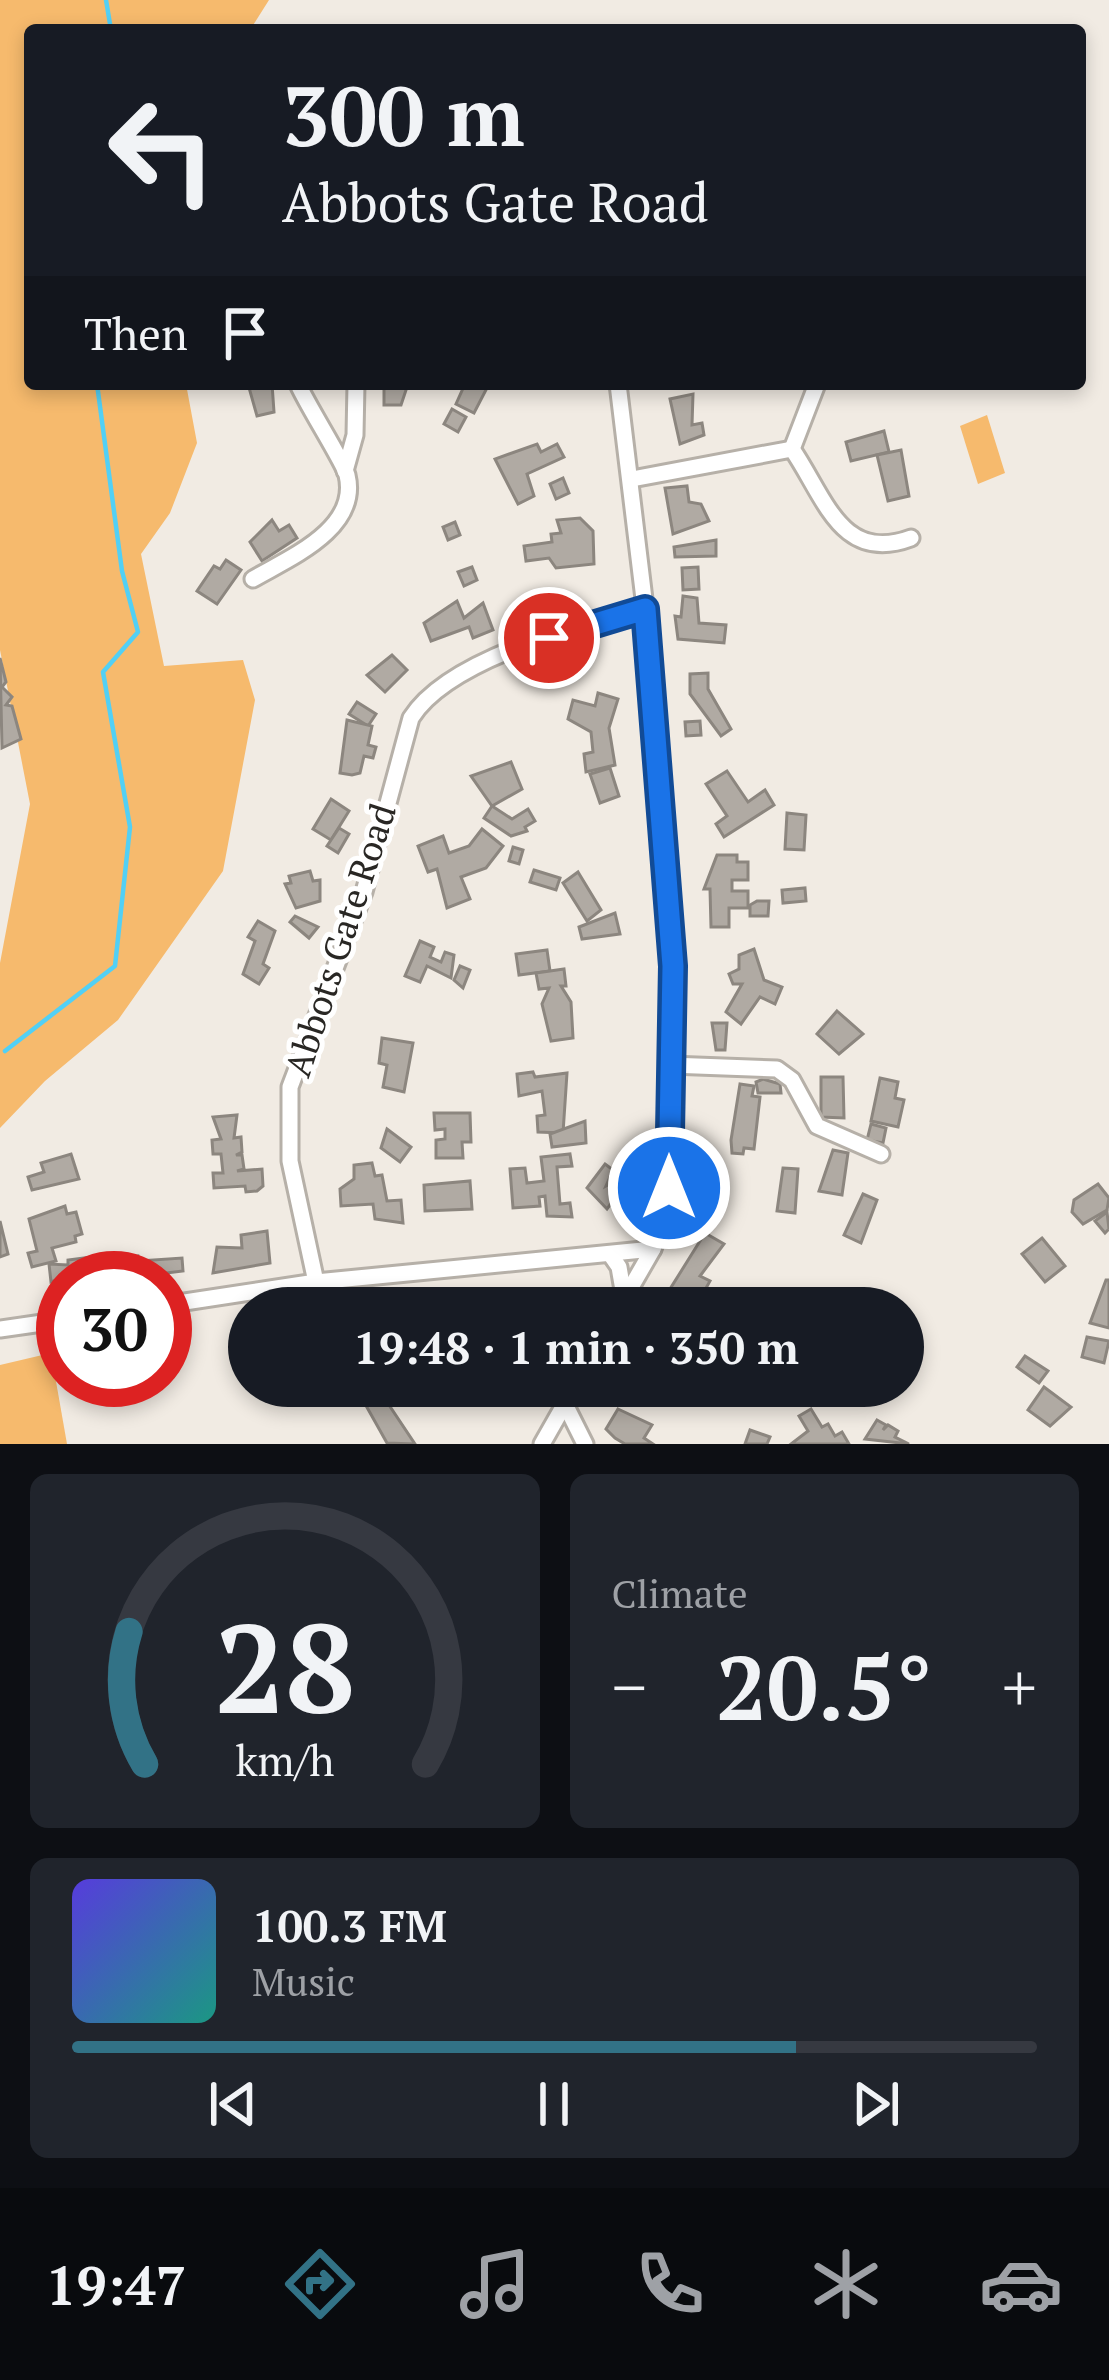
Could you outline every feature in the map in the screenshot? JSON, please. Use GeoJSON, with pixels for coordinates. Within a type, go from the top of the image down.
{"type":"FeatureCollection","features":[{"type":"Feature","properties":{"kind":"street"},"geometry":{"type":"LineString","coordinates":[[301,390],[345,471]]}},
{"type":"Feature","properties":{"kind":"street"},"geometry":{"type":"LineString","coordinates":[[253,580],[333,527],[345,493],[345,471],[355,435],[356,390]]}},
{"type":"Feature","properties":{"kind":"street"},"geometry":{"type":"LineString","coordinates":[[619,390],[645,609],[671,926],[669,1188],[653,1249],[631,1287]]}},
{"type":"Feature","properties":{"kind":"street"},"geometry":{"type":"LineString","coordinates":[[792,449],[815,390]]}},
{"type":"Feature","properties":{"kind":"street"},"geometry":{"type":"LineString","coordinates":[[632,479],[792,449]]}},
{"type":"Feature","properties":{"kind":"street"},"geometry":{"type":"LineString","coordinates":[[792,449],[852,537],[879,548],[910,538]]}},
{"type":"Feature","properties":{"kind":"street","name":"Abbots Gate Road"},"geometry":{"type":"LineString","coordinates":[[316,1282],[290,1161],[290,1087],[364,892],[411,718],[421,703],[466,671],[590,622],[645,609]]}},
{"type":"Feature","properties":{"kind":"street"},"geometry":{"type":"LineString","coordinates":[[670,1064],[777,1069],[792,1080],[817,1126],[881,1154]]}},
{"type":"Feature","properties":{"kind":"street"},"geometry":{"type":"LineString","coordinates":[[192,1301],[316,1282],[653,1249]]}},
{"type":"Feature","properties":{"kind":"street"},"geometry":{"type":"LineString","coordinates":[[610,1253],[619,1267],[621,1287]]}},
{"type":"Feature","properties":{"kind":"street"},"geometry":{"type":"LineString","coordinates":[[0,1329],[36,1324]]}},
{"type":"Feature","properties":{"kind":"street"},"geometry":{"type":"LineString","coordinates":[[542,1444],[563,1407]]}},
{"type":"Feature","properties":{"kind":"street"},"geometry":{"type":"LineString","coordinates":[[566,1407],[585,1444]]}},
{"type":"Feature","properties":{"kind":"shaded area"},"geometry":{"type":"Polygon","coordinates":[[[0,0],[269,0],[254,24],[24,24],[24,390],[187,390],[197,443],[170,513],[141,554],[164,666],[243,660],[255,700],[223,871],[118,1020],[45,1081],[0,1128],[0,963],[30,804],[0,650],[0,0]]]}},
{"type":"Feature","properties":{"kind":"shaded area"},"geometry":{"type":"Polygon","coordinates":[[[987,415],[1005,473],[978,484],[960,426],[987,415]]]}},
{"type":"Feature","properties":{"kind":"shaded area"},"geometry":{"type":"Polygon","coordinates":[[[36,1357],[36,1407],[60,1407],[67,1444],[0,1444],[0,1365],[36,1357]]]}},
{"type":"Feature","properties":{"kind":"building"},"geometry":{"type":"Polygon","coordinates":[[[250,390],[272,390],[274,412],[257,416],[250,390]]]}},
{"type":"Feature","properties":{"kind":"building"},"geometry":{"type":"Polygon","coordinates":[[[384,390],[406,390],[401,405],[384,405],[384,390]]]}},
{"type":"Feature","properties":{"kind":"building"},"geometry":{"type":"Polygon","coordinates":[[[462,390],[486,390],[474,413],[456,404],[462,390]]]}},
{"type":"Feature","properties":{"kind":"building"},"geometry":{"type":"Polygon","coordinates":[[[693,394],[692,425],[702,423],[704,435],[680,444],[670,399],[693,394]]]}},
{"type":"Feature","properties":{"kind":"building"},"geometry":{"type":"Polygon","coordinates":[[[452,409],[466,417],[458,432],[444,424],[452,409]]]}},
{"type":"Feature","properties":{"kind":"building"},"geometry":{"type":"Polygon","coordinates":[[[884,431],[889,452],[851,461],[846,442],[884,431]]]}},
{"type":"Feature","properties":{"kind":"building"},"geometry":{"type":"Polygon","coordinates":[[[537,444],[541,452],[557,444],[564,457],[527,474],[534,496],[518,504],[495,459],[537,444]]]}},
{"type":"Feature","properties":{"kind":"building"},"geometry":{"type":"Polygon","coordinates":[[[901,450],[909,496],[888,501],[877,455],[901,450]]]}},
{"type":"Feature","properties":{"kind":"building"},"geometry":{"type":"Polygon","coordinates":[[[563,478],[569,493],[556,499],[550,484],[563,478]]]}},
{"type":"Feature","properties":{"kind":"building"},"geometry":{"type":"Polygon","coordinates":[[[687,486],[689,502],[701,504],[709,521],[673,534],[665,488],[687,486]]]}},
{"type":"Feature","properties":{"kind":"building"},"geometry":{"type":"Polygon","coordinates":[[[580,518],[593,531],[594,564],[556,568],[549,558],[526,561],[524,546],[552,542],[551,534],[561,533],[557,520],[580,518]]]}},
{"type":"Feature","properties":{"kind":"building"},"geometry":{"type":"Polygon","coordinates":[[[272,520],[279,531],[289,525],[297,538],[262,561],[250,542],[272,520]]]}},
{"type":"Feature","properties":{"kind":"building"},"geometry":{"type":"Polygon","coordinates":[[[455,522],[460,535],[448,540],[443,527],[455,522]]]}},
{"type":"Feature","properties":{"kind":"building"},"geometry":{"type":"Polygon","coordinates":[[[716,540],[716,556],[675,557],[674,547],[716,540]]]}},
{"type":"Feature","properties":{"kind":"building"},"geometry":{"type":"Polygon","coordinates":[[[226,560],[241,570],[217,604],[197,591],[214,566],[220,569],[226,560]]]}},
{"type":"Feature","properties":{"kind":"building"},"geometry":{"type":"Polygon","coordinates":[[[472,567],[477,580],[464,586],[458,572],[472,567]]]}},
{"type":"Feature","properties":{"kind":"building"},"geometry":{"type":"Polygon","coordinates":[[[698,567],[699,589],[683,590],[682,568],[698,567]]]}},
{"type":"Feature","properties":{"kind":"building"},"geometry":{"type":"Polygon","coordinates":[[[683,596],[697,598],[699,623],[726,625],[724,643],[678,639],[675,616],[681,617],[683,596]]]}},
{"type":"Feature","properties":{"kind":"building"},"geometry":{"type":"Polygon","coordinates":[[[457,601],[464,618],[483,603],[493,630],[473,638],[469,627],[431,641],[424,623],[457,601]]]}},
{"type":"Feature","properties":{"kind":"building"},"geometry":{"type":"Polygon","coordinates":[[[392,655],[407,670],[385,692],[367,675],[392,655]]]}},
{"type":"Feature","properties":{"kind":"building"},"geometry":{"type":"Polygon","coordinates":[[[0,658],[6,682],[2,687],[12,697],[6,705],[12,706],[21,739],[2,748],[0,658]]]}},
{"type":"Feature","properties":{"kind":"building"},"geometry":{"type":"Polygon","coordinates":[[[708,673],[708,689],[731,729],[721,736],[690,694],[690,674],[708,673]]]}},
{"type":"Feature","properties":{"kind":"building"},"geometry":{"type":"Polygon","coordinates":[[[598,693],[618,699],[609,728],[615,765],[586,772],[584,754],[593,752],[591,732],[568,719],[573,700],[595,706],[598,693]]]}},
{"type":"Feature","properties":{"kind":"building"},"geometry":{"type":"Polygon","coordinates":[[[357,702],[376,714],[368,726],[349,714],[357,702]]]}},
{"type":"Feature","properties":{"kind":"building"},"geometry":{"type":"Polygon","coordinates":[[[347,720],[372,726],[368,745],[376,747],[373,758],[364,756],[360,773],[352,775],[340,773],[347,720]]]}},
{"type":"Feature","properties":{"kind":"building"},"geometry":{"type":"Polygon","coordinates":[[[700,721],[701,735],[686,736],[685,722],[700,721]]]}},
{"type":"Feature","properties":{"kind":"building"},"geometry":{"type":"Polygon","coordinates":[[[511,762],[522,789],[492,806],[471,776],[511,762]]]}},
{"type":"Feature","properties":{"kind":"building"},"geometry":{"type":"Polygon","coordinates":[[[610,768],[619,796],[600,803],[590,774],[610,768]]]}},
{"type":"Feature","properties":{"kind":"building"},"geometry":{"type":"Polygon","coordinates":[[[727,771],[748,802],[765,790],[774,805],[724,837],[716,824],[727,816],[706,784],[727,771]]]}},
{"type":"Feature","properties":{"kind":"building"},"geometry":{"type":"Polygon","coordinates":[[[331,799],[349,811],[331,840],[313,829],[331,799]]]}},
{"type":"Feature","properties":{"kind":"building"},"geometry":{"type":"Polygon","coordinates":[[[492,806],[512,819],[528,809],[535,821],[525,827],[527,831],[511,836],[484,818],[492,806]]]}},
{"type":"Feature","properties":{"kind":"building"},"geometry":{"type":"Polygon","coordinates":[[[787,813],[806,815],[804,850],[785,849],[787,813]]]}},
{"type":"Feature","properties":{"kind":"building"},"geometry":{"type":"Polygon","coordinates":[[[339,828],[349,834],[338,853],[327,846],[339,828]]]}},
{"type":"Feature","properties":{"kind":"building"},"geometry":{"type":"Polygon","coordinates":[[[482,829],[503,846],[486,868],[461,877],[470,899],[447,908],[437,869],[428,872],[418,846],[443,836],[449,853],[469,846],[482,829]]]}},
{"type":"Feature","properties":{"kind":"building"},"geometry":{"type":"Polygon","coordinates":[[[513,847],[523,850],[519,864],[509,861],[513,847]]]}},
{"type":"Feature","properties":{"kind":"building"},"geometry":{"type":"Polygon","coordinates":[[[717,855],[737,855],[737,862],[748,862],[748,880],[732,880],[732,891],[748,891],[748,908],[729,908],[729,927],[711,927],[710,889],[704,889],[717,855]]]}},
{"type":"Feature","properties":{"kind":"building"},"geometry":{"type":"Polygon","coordinates":[[[534,870],[560,878],[556,890],[530,882],[534,870]]]}},
{"type":"Feature","properties":{"kind":"building"},"geometry":{"type":"Polygon","coordinates":[[[310,871],[313,881],[320,880],[320,901],[296,908],[285,884],[291,883],[289,876],[310,871]]]}},
{"type":"Feature","properties":{"kind":"building"},"geometry":{"type":"Polygon","coordinates":[[[578,872],[601,910],[587,921],[563,883],[578,872]]]}},
{"type":"Feature","properties":{"kind":"building"},"geometry":{"type":"Polygon","coordinates":[[[805,888],[806,901],[783,903],[782,890],[805,888]]]}},
{"type":"Feature","properties":{"kind":"building"},"geometry":{"type":"Polygon","coordinates":[[[769,901],[768,916],[750,916],[750,905],[769,901]]]}},
{"type":"Feature","properties":{"kind":"building"},"geometry":{"type":"Polygon","coordinates":[[[615,913],[620,934],[582,939],[579,927],[615,913]]]}},
{"type":"Feature","properties":{"kind":"building"},"geometry":{"type":"Polygon","coordinates":[[[295,916],[318,927],[309,938],[290,922],[295,916]]]}},
{"type":"Feature","properties":{"kind":"building"},"geometry":{"type":"Polygon","coordinates":[[[258,921],[275,931],[263,964],[269,968],[259,984],[243,974],[255,941],[248,937],[258,921]]]}},
{"type":"Feature","properties":{"kind":"building"},"geometry":{"type":"Polygon","coordinates":[[[420,941],[434,947],[430,957],[441,962],[445,952],[454,955],[451,978],[427,966],[420,982],[405,976],[420,941]]]}},
{"type":"Feature","properties":{"kind":"building"},"geometry":{"type":"Polygon","coordinates":[[[754,949],[764,980],[782,987],[775,1004],[760,997],[741,1024],[726,1012],[742,984],[733,984],[729,974],[739,969],[739,955],[754,949]]]}},
{"type":"Feature","properties":{"kind":"building"},"geometry":{"type":"Polygon","coordinates":[[[547,950],[550,971],[519,975],[516,954],[547,950]]]}},
{"type":"Feature","properties":{"kind":"building"},"geometry":{"type":"Polygon","coordinates":[[[460,966],[470,970],[463,988],[454,980],[460,966]]]}},
{"type":"Feature","properties":{"kind":"building"},"geometry":{"type":"Polygon","coordinates":[[[564,969],[566,986],[561,986],[571,1002],[573,1038],[551,1041],[542,1004],[549,988],[539,989],[536,973],[564,969]]]}},
{"type":"Feature","properties":{"kind":"building"},"geometry":{"type":"Polygon","coordinates":[[[837,1011],[863,1034],[839,1054],[817,1034],[837,1011]]]}},
{"type":"Feature","properties":{"kind":"building"},"geometry":{"type":"Polygon","coordinates":[[[712,1023],[727,1023],[725,1050],[716,1050],[712,1023]]]}},
{"type":"Feature","properties":{"kind":"building"},"geometry":{"type":"Polygon","coordinates":[[[382,1038],[413,1043],[404,1092],[383,1087],[387,1065],[379,1063],[382,1038]]]}},
{"type":"Feature","properties":{"kind":"building"},"geometry":{"type":"Polygon","coordinates":[[[533,1072],[535,1077],[567,1073],[563,1133],[538,1132],[537,1116],[545,1115],[542,1091],[519,1096],[517,1074],[533,1072]]]}},
{"type":"Feature","properties":{"kind":"building"},"geometry":{"type":"Polygon","coordinates":[[[821,1077],[843,1077],[844,1118],[821,1117],[821,1077]]]}},
{"type":"Feature","properties":{"kind":"building"},"geometry":{"type":"Polygon","coordinates":[[[880,1078],[898,1082],[895,1098],[904,1100],[898,1127],[871,1121],[880,1078]]]}},
{"type":"Feature","properties":{"kind":"building"},"geometry":{"type":"Polygon","coordinates":[[[756,1082],[780,1084],[781,1093],[758,1093],[756,1082]]]}},
{"type":"Feature","properties":{"kind":"building"},"geometry":{"type":"Polygon","coordinates":[[[740,1084],[754,1086],[752,1096],[760,1097],[754,1149],[744,1148],[743,1154],[732,1153],[731,1140],[740,1084]]]}},
{"type":"Feature","properties":{"kind":"building"},"geometry":{"type":"Polygon","coordinates":[[[434,1113],[470,1113],[471,1142],[462,1142],[463,1158],[436,1158],[436,1140],[445,1139],[445,1129],[435,1130],[434,1113]]]}},
{"type":"Feature","properties":{"kind":"building"},"geometry":{"type":"Polygon","coordinates":[[[237,1115],[234,1138],[241,1137],[242,1152],[236,1155],[242,1155],[244,1169],[237,1171],[262,1169],[263,1186],[257,1191],[246,1192],[245,1186],[214,1188],[213,1173],[223,1173],[221,1154],[213,1154],[212,1140],[221,1139],[213,1117],[237,1115]]]}},
{"type":"Feature","properties":{"kind":"building"},"geometry":{"type":"Polygon","coordinates":[[[585,1121],[586,1143],[552,1147],[550,1134],[585,1121]]]}},
{"type":"Feature","properties":{"kind":"building"},"geometry":{"type":"Polygon","coordinates":[[[871,1124],[886,1128],[883,1143],[867,1140],[871,1124]]]}},
{"type":"Feature","properties":{"kind":"building"},"geometry":{"type":"Polygon","coordinates":[[[387,1129],[411,1147],[400,1162],[381,1148],[387,1129]]]}},
{"type":"Feature","properties":{"kind":"building"},"geometry":{"type":"Polygon","coordinates":[[[833,1150],[848,1153],[842,1195],[819,1191],[833,1150]]]}},
{"type":"Feature","properties":{"kind":"building"},"geometry":{"type":"Polygon","coordinates":[[[71,1154],[79,1179],[32,1190],[28,1177],[44,1172],[41,1163],[71,1154]]]}},
{"type":"Feature","properties":{"kind":"building"},"geometry":{"type":"Polygon","coordinates":[[[570,1154],[572,1166],[557,1167],[560,1204],[570,1203],[572,1217],[547,1216],[545,1196],[539,1197],[540,1206],[513,1208],[510,1169],[525,1168],[527,1183],[544,1181],[541,1157],[570,1154]]]}},
{"type":"Feature","properties":{"kind":"building"},"geometry":{"type":"Polygon","coordinates":[[[372,1163],[375,1176],[382,1175],[387,1201],[401,1200],[403,1223],[375,1219],[373,1204],[341,1206],[340,1189],[354,1179],[354,1165],[372,1163]]]}},
{"type":"Feature","properties":{"kind":"building"},"geometry":{"type":"Polygon","coordinates":[[[605,1164],[613,1170],[606,1186],[613,1182],[622,1189],[607,1209],[587,1188],[605,1164]]]}},
{"type":"Feature","properties":{"kind":"building"},"geometry":{"type":"Polygon","coordinates":[[[783,1168],[798,1169],[795,1213],[777,1211],[783,1168]]]}},
{"type":"Feature","properties":{"kind":"building"},"geometry":{"type":"Polygon","coordinates":[[[470,1181],[472,1209],[425,1211],[424,1185],[470,1181]]]}},
{"type":"Feature","properties":{"kind":"building"},"geometry":{"type":"Polygon","coordinates":[[[1098,1184],[1109,1198],[1107,1210],[1083,1224],[1072,1212],[1074,1200],[1098,1184]]]}},
{"type":"Feature","properties":{"kind":"building"},"geometry":{"type":"Polygon","coordinates":[[[863,1194],[877,1200],[861,1243],[844,1235],[863,1194]]]}},
{"type":"Feature","properties":{"kind":"building"},"geometry":{"type":"Polygon","coordinates":[[[65,1206],[67,1214],[76,1212],[82,1234],[75,1236],[76,1242],[53,1251],[37,1251],[29,1219],[65,1206]]]}},
{"type":"Feature","properties":{"kind":"building"},"geometry":{"type":"Polygon","coordinates":[[[1107,1212],[1109,1229],[1105,1233],[1095,1221],[1107,1212]]]}},
{"type":"Feature","properties":{"kind":"building"},"geometry":{"type":"Polygon","coordinates":[[[0,1221],[8,1254],[0,1257],[0,1221]]]}},
{"type":"Feature","properties":{"kind":"building"},"geometry":{"type":"Polygon","coordinates":[[[267,1231],[270,1263],[213,1273],[217,1247],[242,1248],[241,1235],[267,1231]]]}},
{"type":"Feature","properties":{"kind":"building"},"geometry":{"type":"Polygon","coordinates":[[[705,1233],[724,1244],[700,1276],[710,1281],[707,1287],[671,1287],[705,1233]]]}},
{"type":"Feature","properties":{"kind":"building"},"geometry":{"type":"Polygon","coordinates":[[[1042,1238],[1065,1266],[1045,1282],[1022,1254],[1042,1238]]]}},
{"type":"Feature","properties":{"kind":"building"},"geometry":{"type":"Polygon","coordinates":[[[1109,1280],[1109,1328],[1090,1323],[1109,1280]]]}},
{"type":"Feature","properties":{"kind":"building"},"geometry":{"type":"Polygon","coordinates":[[[1087,1337],[1109,1341],[1104,1363],[1082,1357],[1087,1337]]]}},
{"type":"Feature","properties":{"kind":"building"},"geometry":{"type":"Polygon","coordinates":[[[1025,1356],[1048,1371],[1039,1383],[1017,1367],[1025,1356]]]}},
{"type":"Feature","properties":{"kind":"building"},"geometry":{"type":"Polygon","coordinates":[[[1044,1387],[1071,1407],[1050,1426],[1028,1410],[1044,1387]]]}},
{"type":"Feature","properties":{"kind":"building"},"geometry":{"type":"Polygon","coordinates":[[[367,1407],[390,1407],[415,1444],[387,1443],[367,1407]]]}},
{"type":"Feature","properties":{"kind":"building"},"geometry":{"type":"Polygon","coordinates":[[[618,1409],[652,1425],[644,1438],[653,1444],[625,1444],[606,1429],[618,1409]]]}},
{"type":"Feature","properties":{"kind":"building"},"geometry":{"type":"Polygon","coordinates":[[[811,1409],[822,1427],[828,1424],[835,1436],[842,1432],[849,1444],[791,1444],[808,1431],[799,1416],[811,1409]]]}},
{"type":"Feature","properties":{"kind":"building"},"geometry":{"type":"Polygon","coordinates":[[[877,1420],[886,1425],[883,1430],[888,1425],[898,1431],[895,1437],[909,1444],[865,1439],[877,1420]]]}},
{"type":"Feature","properties":{"kind":"building"},"geometry":{"type":"Polygon","coordinates":[[[750,1430],[770,1437],[767,1444],[745,1444],[750,1430]]]}},
{"type":"Feature","properties":{"kind":"waterway"},"geometry":{"type":"LineString","coordinates":[[106,0],[110,24]]}},
{"type":"Feature","properties":{"kind":"waterway"},"geometry":{"type":"LineString","coordinates":[[5,1051],[115,966],[130,827],[103,672],[138,632],[122,571],[98,390]]}},
{"type":"Feature","properties":{"kind":"route"},"geometry":{"type":"LineString","coordinates":[[549,638],[645,609],[655,690],[673,966],[669,1188]]}}]}
